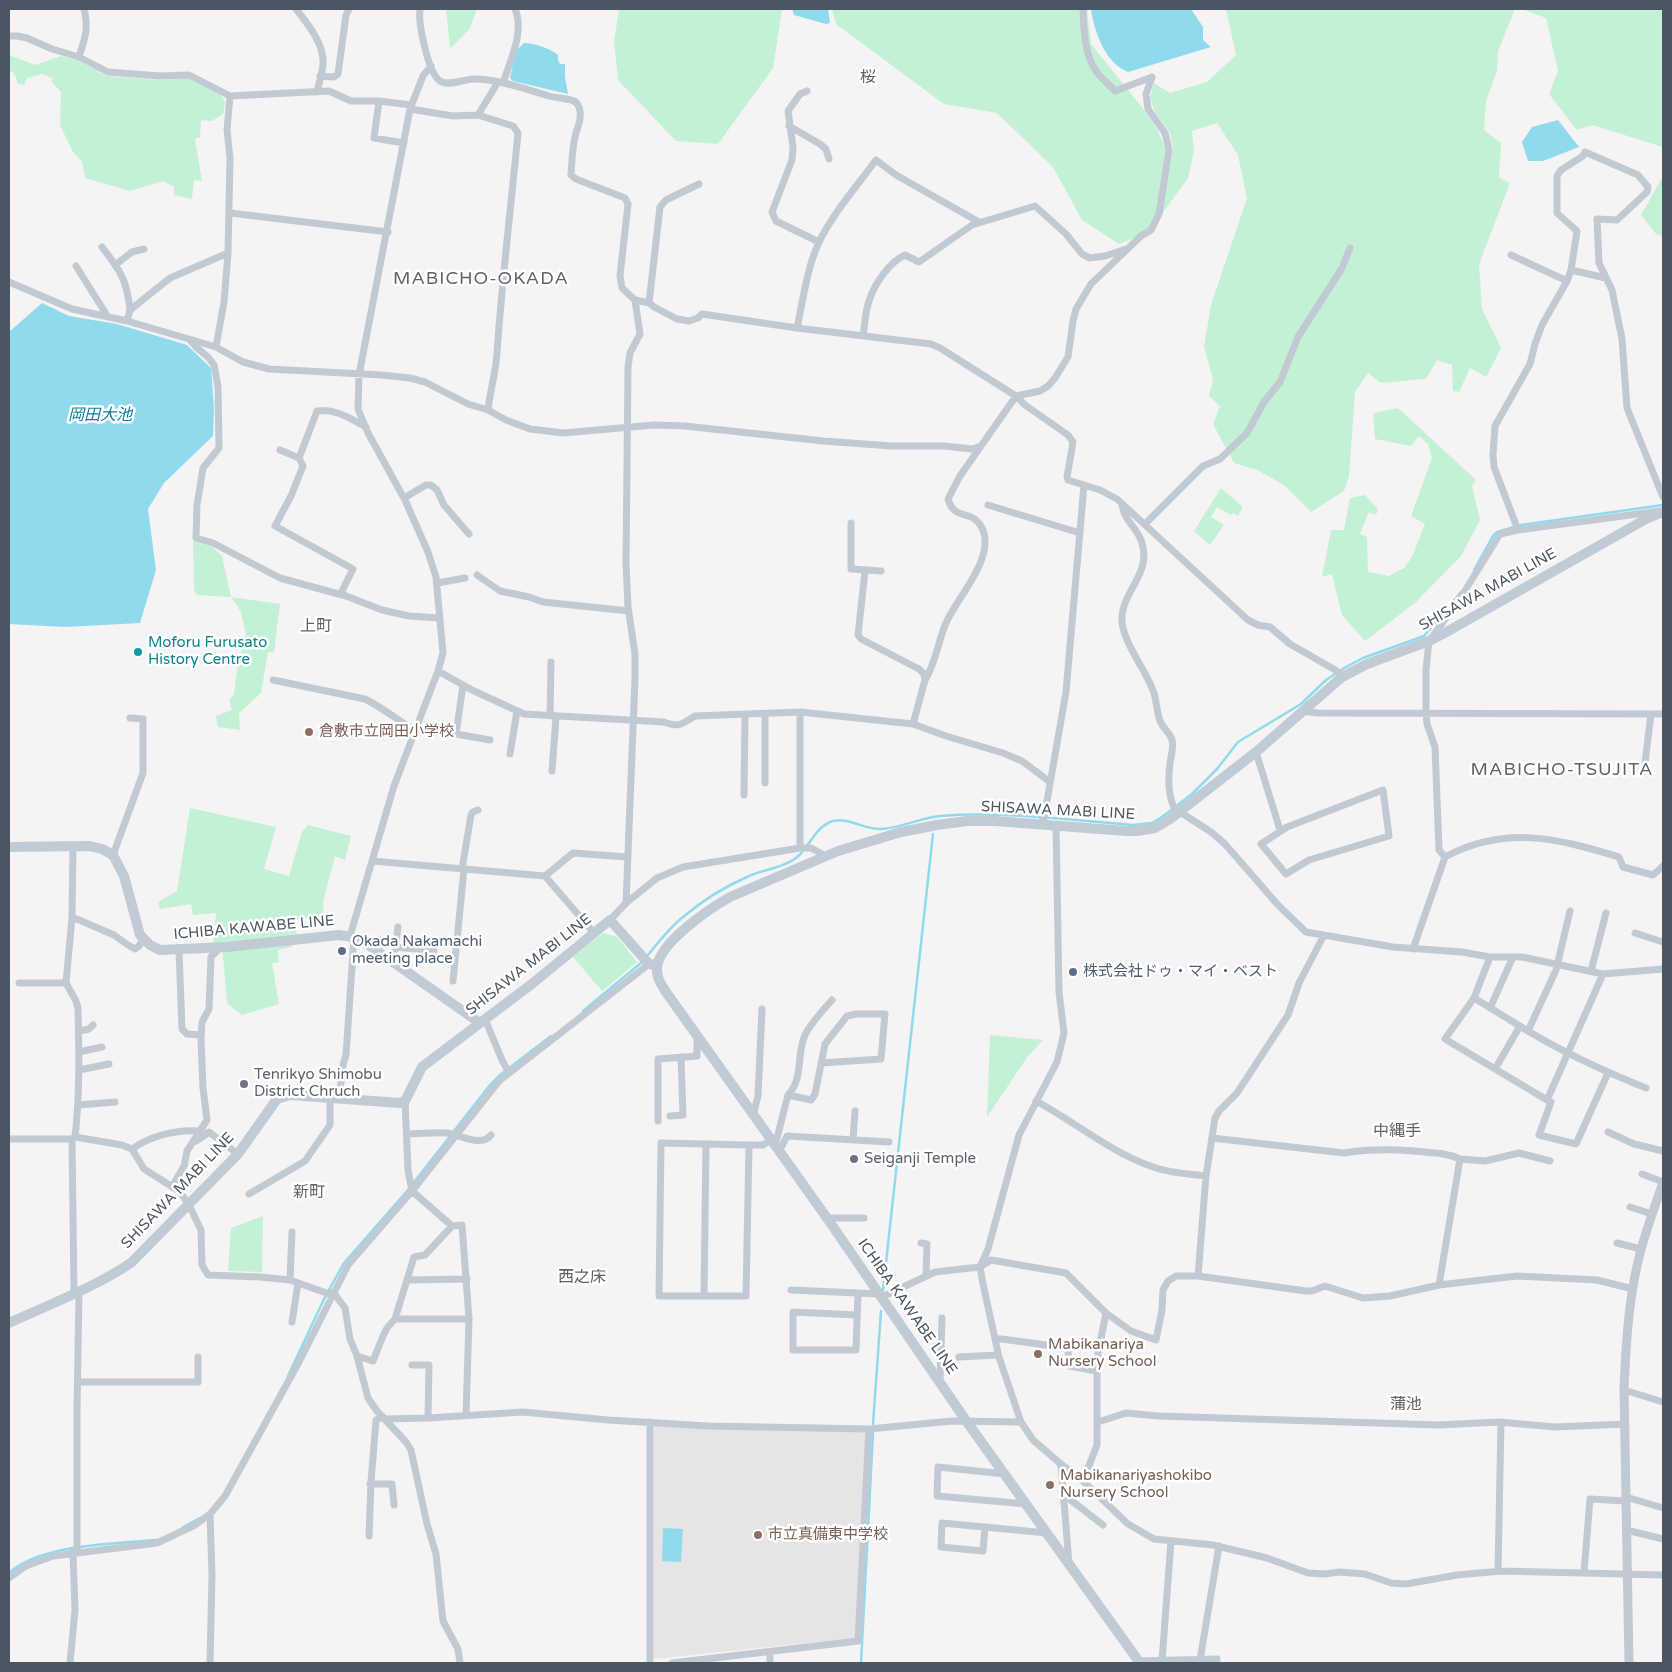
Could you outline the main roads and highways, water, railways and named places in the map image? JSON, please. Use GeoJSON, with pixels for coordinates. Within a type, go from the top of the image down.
{"type":"FeatureCollection","features":[{"type":"Feature","properties":{"kind":"main road","name":"SHISAWA MABI LINE"},"geometry":{"type":"LineString","coordinates":[[9,1323],[76,1292],[132,1262],[238,1154],[277,1099],[290,1095],[400,1103],[405,1101],[422,1067],[610,920],[653,965],[673,940],[713,907],[746,889],[826,856],[901,832],[937,825],[977,821],[1044,820],[1056,825],[1137,831],[1163,824],[1176,811],[1256,752],[1304,710],[1340,674],[1429,641],[1663,511]]}},
{"type":"Feature","properties":{"kind":"main road","name":"ICHIBA KAWABE LINE"},"geometry":{"type":"LineString","coordinates":[[9,847],[90,846],[102,849],[113,855],[124,876],[137,927],[143,939],[160,950],[222,947],[339,935],[352,937],[368,945],[393,964],[482,1021]]}},
{"type":"Feature","properties":{"kind":"main road","name":"ICHIBA KAWABE LINE"},"geometry":{"type":"LineString","coordinates":[[653,965],[660,982],[827,1218],[967,1422],[1139,1662]]}},
{"type":"Feature","properties":{"kind":"water"},"geometry":{"type":"Polygon","coordinates":[[[792,9],[828,9],[830,23],[826,24],[794,15],[792,9]]]}},
{"type":"Feature","properties":{"kind":"water"},"geometry":{"type":"Polygon","coordinates":[[[1091,9],[1191,9],[1203,27],[1203,40],[1211,47],[1128,72],[1120,68],[1107,54],[1098,36],[1091,9]]]}},
{"type":"Feature","properties":{"kind":"water"},"geometry":{"type":"Polygon","coordinates":[[[524,43],[542,46],[558,55],[560,64],[565,64],[568,94],[513,81],[510,78],[516,51],[524,43]]]}},
{"type":"Feature","properties":{"kind":"water"},"geometry":{"type":"Polygon","coordinates":[[[1558,120],[1579,147],[1543,161],[1528,161],[1522,142],[1532,127],[1558,120]]]}},
{"type":"Feature","properties":{"kind":"water","name":"岡田大池"},"geometry":{"type":"Polygon","coordinates":[[[42,303],[69,316],[117,324],[187,345],[211,368],[214,409],[213,436],[164,483],[148,509],[156,570],[140,623],[65,627],[9,624],[9,332],[42,303]]]}},
{"type":"Feature","properties":{"kind":"water"},"geometry":{"type":"Polygon","coordinates":[[[663,1528],[683,1529],[681,1562],[662,1561],[663,1528]]]}},
{"type":"Feature","properties":{"kind":"waterway"},"geometry":{"type":"LineString","coordinates":[[1474,570],[1497,532],[1521,525],[1663,505]]}},
{"type":"Feature","properties":{"kind":"waterway"},"geometry":{"type":"LineString","coordinates":[[647,956],[673,926],[698,905],[738,881],[793,860],[803,851],[821,828],[833,821],[851,822],[875,829],[896,827],[933,817],[964,815],[1036,817],[1133,825],[1152,823],[1192,794],[1217,769],[1238,742],[1301,704],[1326,680],[1346,667],[1363,658],[1424,636],[1461,592]]}},
{"type":"Feature","properties":{"kind":"waterway"},"geometry":{"type":"LineString","coordinates":[[883,1290],[933,834]]}},
{"type":"Feature","properties":{"kind":"waterway"},"geometry":{"type":"LineString","coordinates":[[583,1011],[641,963]]}},
{"type":"Feature","properties":{"kind":"waterway"},"geometry":{"type":"LineString","coordinates":[[288,1376],[325,1297],[344,1263],[408,1190],[490,1085],[500,1075],[551,1036]]}},
{"type":"Feature","properties":{"kind":"waterway"},"geometry":{"type":"LineString","coordinates":[[873,1424],[881,1311]]}},
{"type":"Feature","properties":{"kind":"waterway"},"geometry":{"type":"LineString","coordinates":[[861,1663],[873,1433]]}},
{"type":"Feature","properties":{"kind":"waterway"},"geometry":{"type":"LineString","coordinates":[[183,1527],[200,1518]]}},
{"type":"Feature","properties":{"kind":"waterway"},"geometry":{"type":"LineString","coordinates":[[9,1573],[23,1563],[59,1551],[79,1547],[156,1540]]}},
{"type":"Feature","properties":{"kind":"place","name":"Moforu Furusato History Centre"},"geometry":{"type":"Point","coordinates":[138,652]}},
{"type":"Feature","properties":{"kind":"place","name":"倉敷市立岡田小学校"},"geometry":{"type":"Point","coordinates":[309,732]}},
{"type":"Feature","properties":{"kind":"place","name":"Okada Nakamachi meeting place"},"geometry":{"type":"Point","coordinates":[342,951]}},
{"type":"Feature","properties":{"kind":"place","name":"株式会社ドゥ・マイ・ベスト"},"geometry":{"type":"Point","coordinates":[1073,972]}},
{"type":"Feature","properties":{"kind":"place","name":"Tenrikyo Shimobu District Chruch"},"geometry":{"type":"Point","coordinates":[244,1084]}},
{"type":"Feature","properties":{"kind":"place","name":"Seiganji Temple"},"geometry":{"type":"Point","coordinates":[854,1159]}},
{"type":"Feature","properties":{"kind":"place","name":"Mabikanariya Nursery School"},"geometry":{"type":"Point","coordinates":[1038,1354]}},
{"type":"Feature","properties":{"kind":"place","name":"Mabikanariyashokibo Nursery School"},"geometry":{"type":"Point","coordinates":[1050,1485]}},
{"type":"Feature","properties":{"kind":"place","name":"市立真備東中学校"},"geometry":{"type":"Point","coordinates":[758,1535]}},
{"type":"Feature","properties":{"kind":"district","name":"桜"},"geometry":{"type":"Point","coordinates":[868,78]}},
{"type":"Feature","properties":{"kind":"district","name":"MABICHO-OKADA"},"geometry":{"type":"Point","coordinates":[481,279]}},
{"type":"Feature","properties":{"kind":"district","name":"上町"},"geometry":{"type":"Point","coordinates":[316,627]}},
{"type":"Feature","properties":{"kind":"district","name":"MABICHO-TSUJITA"},"geometry":{"type":"Point","coordinates":[1562,770]}},
{"type":"Feature","properties":{"kind":"district","name":"中縄手"},"geometry":{"type":"Point","coordinates":[1397,1132]}},
{"type":"Feature","properties":{"kind":"district","name":"新町"},"geometry":{"type":"Point","coordinates":[309,1193]}},
{"type":"Feature","properties":{"kind":"district","name":"西之床"},"geometry":{"type":"Point","coordinates":[582,1278]}},
{"type":"Feature","properties":{"kind":"district","name":"蒲池"},"geometry":{"type":"Point","coordinates":[1406,1405]}}]}
